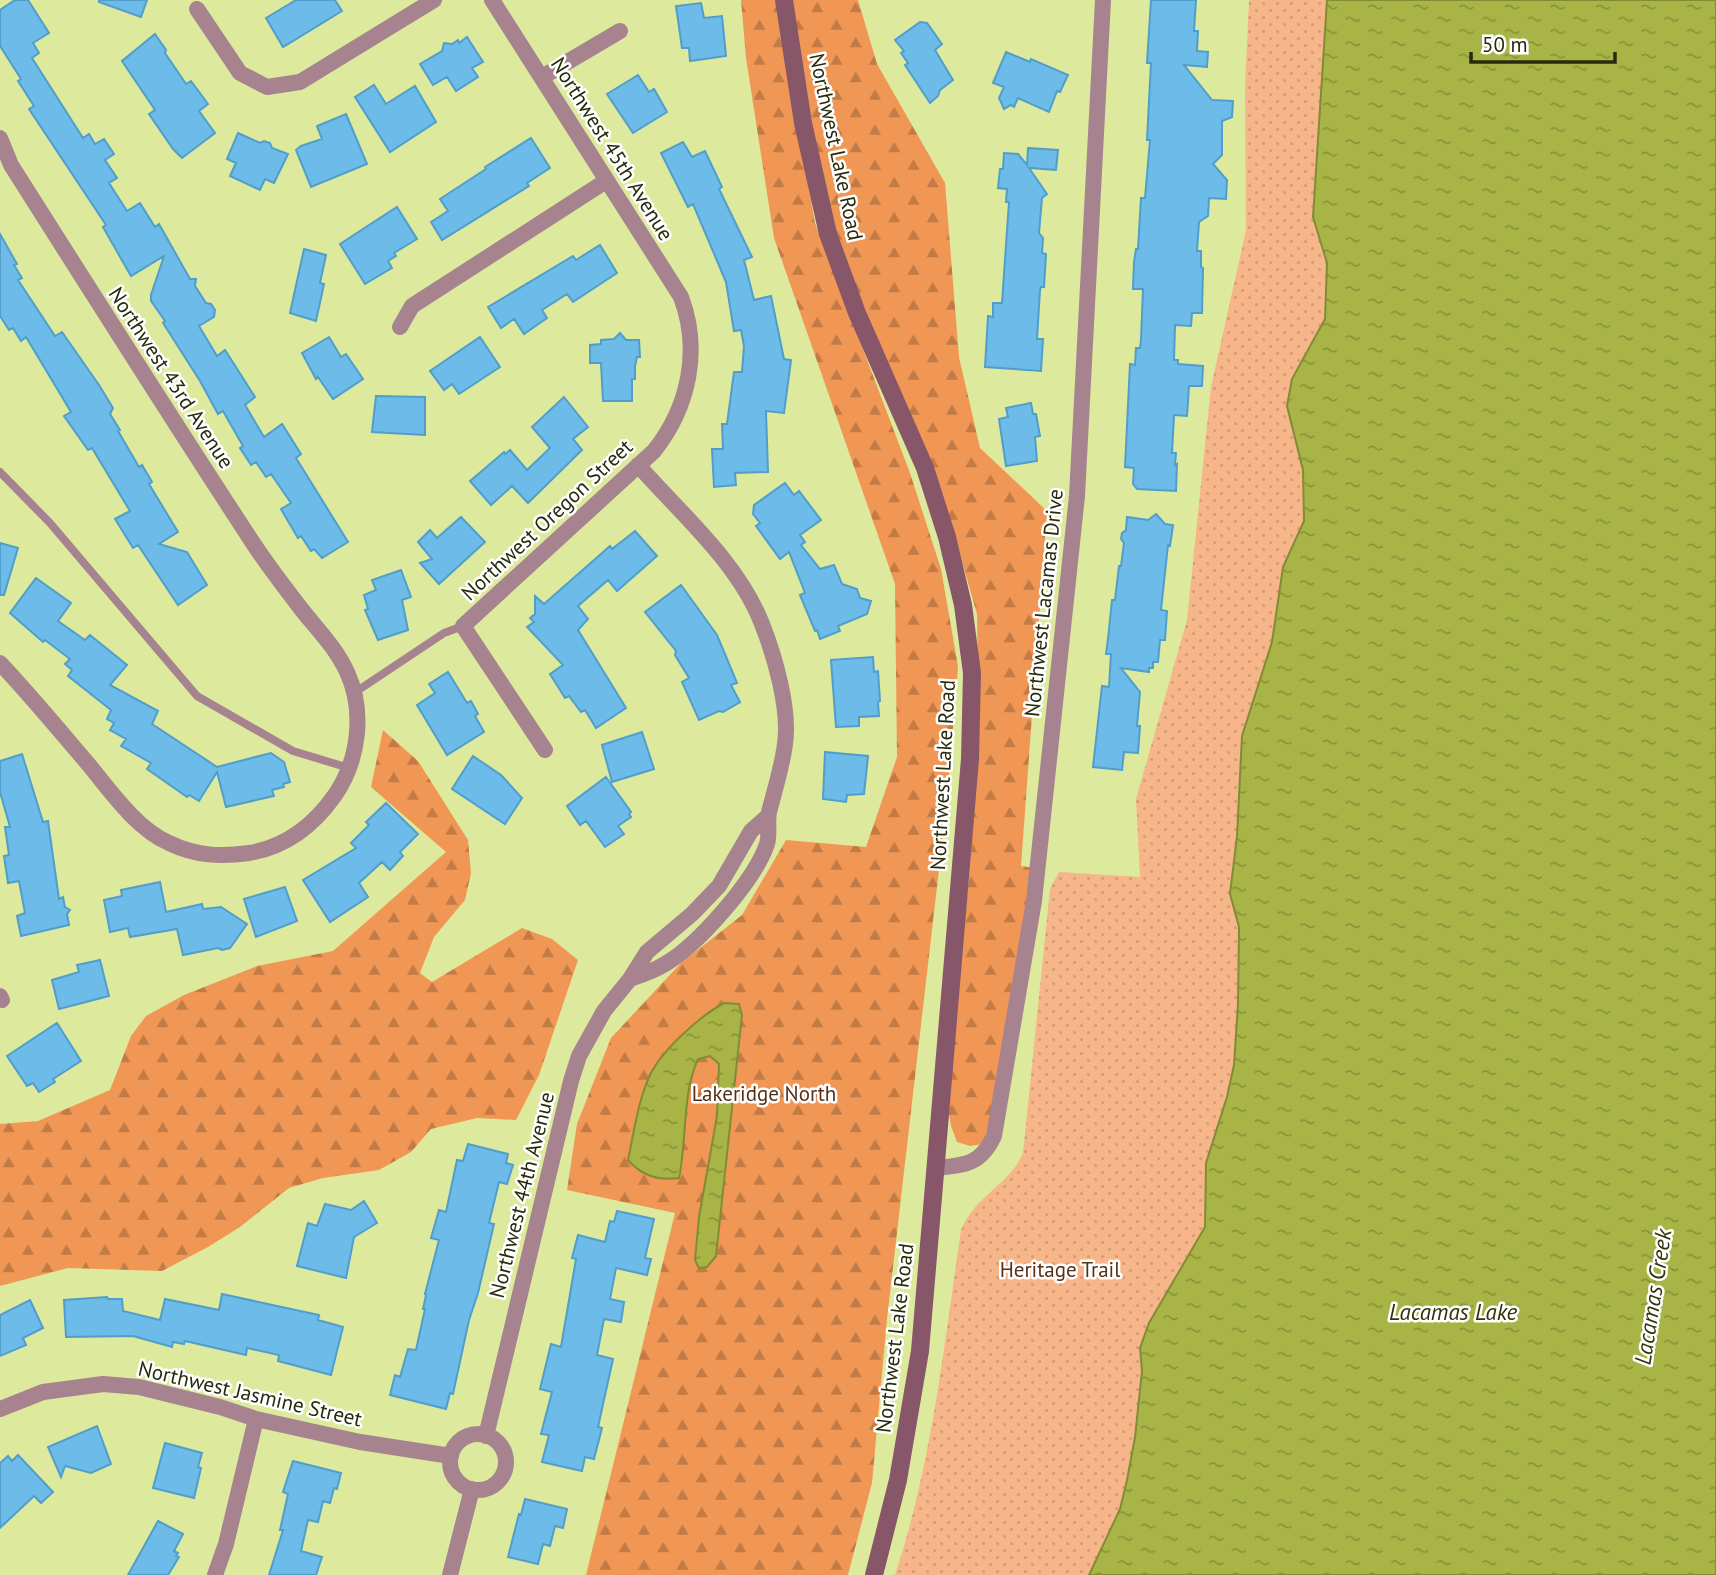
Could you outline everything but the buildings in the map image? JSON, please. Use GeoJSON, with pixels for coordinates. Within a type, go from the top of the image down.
{"type":"FeatureCollection","features":[{"type":"Feature","properties":{"kind":"main road","name":"Northwest Lake Road"},"geometry":{"type":"LineString","coordinates":[[783,0],[803,123],[828,234],[857,313],[925,468],[947,537],[963,605],[972,673],[970,759],[920,1351],[898,1480],[874,1575]]}},
{"type":"Feature","properties":{"kind":"street"},"geometry":{"type":"LineString","coordinates":[[197,9],[240,72],[267,87],[300,82],[434,0]]}},
{"type":"Feature","properties":{"kind":"street","name":"Northwest 45th Avenue"},"geometry":{"type":"LineString","coordinates":[[492,0],[681,297],[689,324]]}},
{"type":"Feature","properties":{"kind":"street","name":"Northwest Lacamas Drive"},"geometry":{"type":"LineString","coordinates":[[937,1168],[978,1160],[994,1136],[1034,901],[1077,496],[1103,0]]}},
{"type":"Feature","properties":{"kind":"street"},"geometry":{"type":"LineString","coordinates":[[542,77],[620,31]]}},
{"type":"Feature","properties":{"kind":"street","name":"Northwest 43rd Avenue"},"geometry":{"type":"LineString","coordinates":[[0,138],[5,161],[215,485],[263,558],[333,647],[348,673],[354,694],[358,722],[355,749],[344,782],[322,814],[305,830],[260,851],[226,857],[197,854],[166,842],[131,815],[0,663]]}},
{"type":"Feature","properties":{"kind":"street"},"geometry":{"type":"LineString","coordinates":[[400,327],[412,306],[606,180]]}},
{"type":"Feature","properties":{"kind":"street","name":"Northwest Oregon Street"},"geometry":{"type":"LineString","coordinates":[[463,626],[654,451],[670,431],[683,402],[691,366],[689,324]]}},
{"type":"Feature","properties":{"kind":"street","name":"Northwest 44th Avenue"},"geometry":{"type":"LineString","coordinates":[[630,979],[665,964],[695,939],[730,904],[754,869],[768,842],[768,816],[785,741],[783,701],[762,623],[732,571],[638,465]]}},
{"type":"Feature","properties":{"kind":"street"},"geometry":{"type":"LineString","coordinates":[[463,626],[545,750]]}},
{"type":"Feature","properties":{"kind":"street","name":"Northwest 44th Avenue"},"geometry":{"type":"LineString","coordinates":[[486,1436],[579,1056],[604,1011],[630,979],[647,952],[692,915],[719,886],[751,831],[768,816]]}},
{"type":"Feature","properties":{"kind":"street","name":"Northwest Jasmine Street"},"geometry":{"type":"LineString","coordinates":[[0,1409],[43,1392],[103,1384],[139,1387],[256,1419],[360,1442],[451,1456]]}},
{"type":"Feature","properties":{"kind":"street"},"geometry":{"type":"LineString","coordinates":[[215,1575],[226,1544],[256,1419]]}},
{"type":"Feature","properties":{"kind":"street"},"geometry":{"type":"LineString","coordinates":[[476,1434],[486,1436],[496,1441],[503,1449],[505,1470],[492,1486],[482,1490],[471,1489],[454,1477],[450,1467],[451,1456],[462,1439],[476,1434]]}},
{"type":"Feature","properties":{"kind":"street"},"geometry":{"type":"LineString","coordinates":[[450,1575],[471,1489]]}},
{"type":"Feature","properties":{"kind":"lane"},"geometry":{"type":"LineString","coordinates":[[0,472],[50,523],[197,695],[293,751],[349,768]]}},
{"type":"Feature","properties":{"kind":"lane","name":"Northwest Oregon Street"},"geometry":{"type":"LineString","coordinates":[[354,694],[444,634],[463,626]]}},
{"type":"Feature","properties":{"kind":"green space","name":"Lakeridge North"},"geometry":{"type":"Polygon","coordinates":[[[741,0],[776,0],[815,223],[910,473],[941,569],[958,666],[947,800],[887,1319],[872,1483],[848,1575],[586,1575],[675,1213],[567,1190],[577,1124],[611,1038],[681,963],[742,915],[786,840],[866,847],[897,757],[895,584],[774,238],[746,58],[741,0]]]}},
{"type":"Feature","properties":{"kind":"green space"},"geometry":{"type":"Polygon","coordinates":[[[790,0],[858,0],[877,64],[945,183],[959,357],[980,448],[1047,511],[1021,866],[1036,868],[1001,1085],[983,1144],[970,1146],[957,1142],[947,1103],[970,867],[979,728],[977,614],[947,509],[843,265],[812,150],[790,0]]]}},
{"type":"Feature","properties":{"kind":"green space","name":"Heritage Trail"},"geometry":{"type":"Polygon","coordinates":[[[1249,0],[1327,0],[1313,217],[1327,263],[1325,319],[1292,379],[1287,406],[1303,470],[1304,521],[1283,567],[1272,642],[1242,736],[1237,836],[1230,894],[1239,927],[1234,1065],[1206,1163],[1205,1227],[1149,1323],[1140,1348],[1142,1371],[1127,1480],[1120,1509],[1089,1575],[895,1575],[908,1533],[928,1447],[961,1230],[975,1207],[1017,1165],[1023,1153],[1050,889],[1059,872],[1140,877],[1136,799],[1187,620],[1211,387],[1246,230],[1245,88],[1249,0]]]}},
{"type":"Feature","properties":{"kind":"green space"},"geometry":{"type":"Polygon","coordinates":[[[383,730],[418,761],[468,840],[471,873],[465,900],[434,937],[420,973],[432,982],[522,928],[552,939],[578,960],[539,1075],[516,1120],[477,1118],[431,1129],[411,1152],[379,1170],[323,1178],[289,1188],[240,1227],[162,1271],[68,1268],[0,1286],[0,1124],[38,1121],[110,1090],[131,1036],[146,1016],[184,995],[257,966],[333,951],[446,852],[371,787],[383,730]]]}},
{"type":"Feature","properties":{"kind":"water","name":"Lacamas Lake"},"geometry":{"type":"Polygon","coordinates":[[[1327,0],[1716,0],[1716,1575],[1089,1575],[1120,1509],[1127,1480],[1142,1371],[1140,1348],[1149,1323],[1205,1227],[1206,1163],[1234,1065],[1239,927],[1230,894],[1237,836],[1242,736],[1272,642],[1283,567],[1304,521],[1303,470],[1287,406],[1292,379],[1325,319],[1327,263],[1313,217],[1327,0]]]}},
{"type":"Feature","properties":{"kind":"water"},"geometry":{"type":"Polygon","coordinates":[[[724,1003],[739,1004],[742,1015],[716,1256],[707,1267],[699,1268],[695,1260],[699,1217],[717,1116],[719,1064],[710,1056],[698,1059],[689,1087],[679,1178],[651,1176],[628,1160],[642,1095],[656,1065],[682,1034],[724,1003]]]}},
{"type":"Feature","properties":{"kind":"water label","name":"Lacamas Creek"},"geometry":{"type":"Point","coordinates":[1653,1297]}}]}
